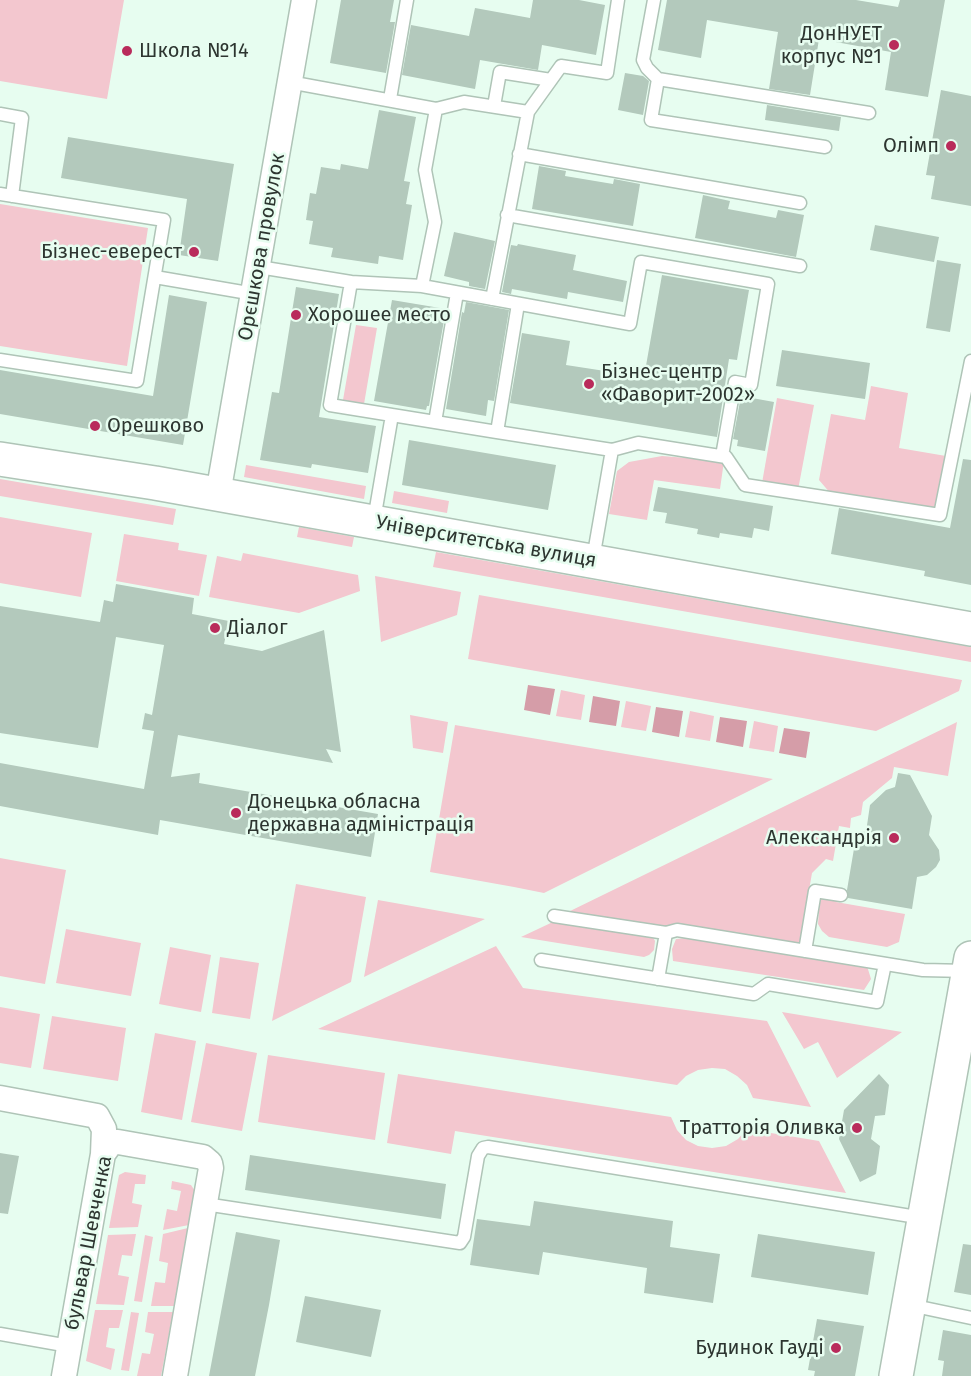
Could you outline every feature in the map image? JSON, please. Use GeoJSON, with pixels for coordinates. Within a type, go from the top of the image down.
{"type":"FeatureCollection","features":[{"type":"Feature","properties":{"kind":"main road","name":"Університетська вулиця"},"geometry":{"type":"LineString","coordinates":[[0,459],[218,494],[971,628]]}},
{"type":"Feature","properties":{"kind":"main road"},"geometry":{"type":"LineString","coordinates":[[896,1376],[969,977]]}},
{"type":"Feature","properties":{"kind":"street","name":"Орєшкова провулок"},"geometry":{"type":"LineString","coordinates":[[218,494],[304,0]]}},
{"type":"Feature","properties":{"kind":"street"},"geometry":{"type":"LineString","coordinates":[[0,1098],[98,1116],[104,1130],[103,1154]]}},
{"type":"Feature","properties":{"kind":"street","name":"бульвар Шевченка"},"geometry":{"type":"LineString","coordinates":[[64,1376],[103,1154],[111,1143],[118,1142],[203,1156],[212,1168],[175,1376]]}},
{"type":"Feature","properties":{"kind":"lane"},"geometry":{"type":"LineString","coordinates":[[390,99],[407,0]]}},
{"type":"Feature","properties":{"kind":"lane"},"geometry":{"type":"LineString","coordinates":[[492,299],[528,112],[561,66],[607,73],[618,0]]}},
{"type":"Feature","properties":{"kind":"lane"},"geometry":{"type":"LineString","coordinates":[[654,0],[644,60],[647,68],[658,79],[868,113]]}},
{"type":"Feature","properties":{"kind":"lane"},"geometry":{"type":"LineString","coordinates":[[494,106],[500,72],[551,80]]}},
{"type":"Feature","properties":{"kind":"lane"},"geometry":{"type":"LineString","coordinates":[[658,79],[651,120],[825,147]]}},
{"type":"Feature","properties":{"kind":"lane"},"geometry":{"type":"LineString","coordinates":[[289,82],[436,109],[464,102],[528,112]]}},
{"type":"Feature","properties":{"kind":"lane"},"geometry":{"type":"LineString","coordinates":[[422,286],[435,222],[424,170],[436,109]]}},
{"type":"Feature","properties":{"kind":"lane"},"geometry":{"type":"LineString","coordinates":[[0,114],[22,117],[6,195],[164,220],[137,381],[0,360]]}},
{"type":"Feature","properties":{"kind":"lane"},"geometry":{"type":"LineString","coordinates":[[519,154],[800,203]]}},
{"type":"Feature","properties":{"kind":"lane"},"geometry":{"type":"LineString","coordinates":[[507,215],[800,267]]}},
{"type":"Feature","properties":{"kind":"lane"},"geometry":{"type":"LineString","coordinates":[[259,267],[351,282],[422,286],[630,324],[641,262],[768,284],[751,385],[735,382],[722,456]]}},
{"type":"Feature","properties":{"kind":"lane"},"geometry":{"type":"LineString","coordinates":[[155,277],[254,294]]}},
{"type":"Feature","properties":{"kind":"lane"},"geometry":{"type":"LineString","coordinates":[[351,282],[330,405],[612,450],[638,443],[722,456],[726,457],[745,484],[940,515],[971,362]]}},
{"type":"Feature","properties":{"kind":"lane"},"geometry":{"type":"LineString","coordinates":[[435,422],[457,293]]}},
{"type":"Feature","properties":{"kind":"lane"},"geometry":{"type":"LineString","coordinates":[[497,432],[518,304]]}},
{"type":"Feature","properties":{"kind":"lane"},"geometry":{"type":"LineString","coordinates":[[374,522],[392,415]]}},
{"type":"Feature","properties":{"kind":"lane"},"geometry":{"type":"LineString","coordinates":[[592,561],[612,450]]}},
{"type":"Feature","properties":{"kind":"lane"},"geometry":{"type":"LineString","coordinates":[[806,951],[815,891],[841,895]]}},
{"type":"Feature","properties":{"kind":"lane"},"geometry":{"type":"LineString","coordinates":[[554,916],[666,933],[677,930],[969,977]]}},
{"type":"Feature","properties":{"kind":"lane"},"geometry":{"type":"LineString","coordinates":[[658,979],[666,933]]}},
{"type":"Feature","properties":{"kind":"lane"},"geometry":{"type":"LineString","coordinates":[[541,960],[754,994],[768,984],[877,1002],[885,964]]}},
{"type":"Feature","properties":{"kind":"lane"},"geometry":{"type":"LineString","coordinates":[[205,1204],[460,1243],[464,1237],[478,1156],[483,1148],[488,1147],[924,1218]]}},
{"type":"Feature","properties":{"kind":"lane"},"geometry":{"type":"LineString","coordinates":[[909,1304],[971,1318]]}},
{"type":"Feature","properties":{"kind":"lane"},"geometry":{"type":"LineString","coordinates":[[0,1334],[69,1346]]}},
{"type":"Feature","properties":{"kind":"shaded area"},"geometry":{"type":"Polygon","coordinates":[[[0,0],[124,0],[107,99],[0,81],[0,0]]]}},
{"type":"Feature","properties":{"kind":"shaded area"},"geometry":{"type":"Polygon","coordinates":[[[0,204],[148,228],[127,366],[0,346],[0,204]]]}},
{"type":"Feature","properties":{"kind":"shaded area"},"geometry":{"type":"Polygon","coordinates":[[[356,325],[377,328],[364,404],[343,400],[356,325]]]}},
{"type":"Feature","properties":{"kind":"shaded area"},"geometry":{"type":"Polygon","coordinates":[[[871,386],[908,393],[899,448],[946,456],[937,512],[831,494],[819,480],[831,414],[865,420],[871,386]]]}},
{"type":"Feature","properties":{"kind":"shaded area"},"geometry":{"type":"Polygon","coordinates":[[[777,398],[814,405],[798,490],[762,483],[777,398]]]}},
{"type":"Feature","properties":{"kind":"shaded area"},"geometry":{"type":"Polygon","coordinates":[[[662,456],[724,461],[720,489],[654,480],[647,520],[609,514],[617,471],[629,462],[662,456]]]}},
{"type":"Feature","properties":{"kind":"shaded area"},"geometry":{"type":"Polygon","coordinates":[[[246,465],[366,486],[364,499],[244,477],[246,465]]]}},
{"type":"Feature","properties":{"kind":"shaded area"},"geometry":{"type":"Polygon","coordinates":[[[0,479],[176,509],[173,525],[0,496],[0,479]]]}},
{"type":"Feature","properties":{"kind":"shaded area"},"geometry":{"type":"Polygon","coordinates":[[[394,491],[449,501],[447,513],[392,503],[394,491]]]}},
{"type":"Feature","properties":{"kind":"shaded area"},"geometry":{"type":"Polygon","coordinates":[[[0,517],[92,533],[81,597],[0,583],[0,517]]]}},
{"type":"Feature","properties":{"kind":"shaded area"},"geometry":{"type":"Polygon","coordinates":[[[299,527],[354,537],[352,547],[297,537],[299,527]]]}},
{"type":"Feature","properties":{"kind":"shaded area"},"geometry":{"type":"Polygon","coordinates":[[[124,534],[179,543],[178,550],[207,555],[199,596],[116,581],[124,534]]]}},
{"type":"Feature","properties":{"kind":"shaded area"},"geometry":{"type":"Polygon","coordinates":[[[436,552],[971,647],[971,662],[433,567],[436,552]]]}},
{"type":"Feature","properties":{"kind":"shaded area"},"geometry":{"type":"Polygon","coordinates":[[[243,553],[358,575],[360,591],[299,613],[209,597],[217,556],[241,561],[243,553]]]}},
{"type":"Feature","properties":{"kind":"shaded area"},"geometry":{"type":"Polygon","coordinates":[[[375,576],[461,592],[457,615],[381,642],[375,576]]]}},
{"type":"Feature","properties":{"kind":"shaded area"},"geometry":{"type":"Polygon","coordinates":[[[479,595],[962,680],[959,691],[876,731],[468,659],[479,595]]]}},
{"type":"Feature","properties":{"kind":"shaded area"},"geometry":{"type":"Polygon","coordinates":[[[528,685],[555,689],[550,715],[524,710],[528,685]]]}},
{"type":"Feature","properties":{"kind":"shaded area"},"geometry":{"type":"Polygon","coordinates":[[[561,690],[585,695],[581,720],[556,716],[561,690]]]}},
{"type":"Feature","properties":{"kind":"shaded area"},"geometry":{"type":"Polygon","coordinates":[[[593,696],[620,701],[616,726],[589,722],[593,696]]]}},
{"type":"Feature","properties":{"kind":"shaded area"},"geometry":{"type":"Polygon","coordinates":[[[626,701],[651,706],[646,731],[621,727],[626,701]]]}},
{"type":"Feature","properties":{"kind":"shaded area"},"geometry":{"type":"Polygon","coordinates":[[[656,707],[683,711],[679,737],[652,732],[656,707]]]}},
{"type":"Feature","properties":{"kind":"shaded area"},"geometry":{"type":"Polygon","coordinates":[[[690,711],[714,716],[710,741],[685,737],[690,711]]]}},
{"type":"Feature","properties":{"kind":"shaded area"},"geometry":{"type":"Polygon","coordinates":[[[410,715],[448,722],[443,753],[413,748],[410,715]]]}},
{"type":"Feature","properties":{"kind":"shaded area"},"geometry":{"type":"Polygon","coordinates":[[[720,717],[747,721],[743,747],[716,742],[720,717]]]}},
{"type":"Feature","properties":{"kind":"shaded area"},"geometry":{"type":"Polygon","coordinates":[[[754,721],[778,726],[774,752],[749,748],[754,721]]]}},
{"type":"Feature","properties":{"kind":"shaded area"},"geometry":{"type":"Polygon","coordinates":[[[957,722],[948,776],[894,767],[892,778],[863,802],[861,815],[851,818],[850,828],[839,826],[833,861],[826,859],[812,873],[800,943],[676,925],[662,928],[564,914],[957,722]]]}},
{"type":"Feature","properties":{"kind":"shaded area"},"geometry":{"type":"Polygon","coordinates":[[[455,725],[773,779],[544,893],[430,872],[455,725]]]}},
{"type":"Feature","properties":{"kind":"shaded area"},"geometry":{"type":"Polygon","coordinates":[[[784,728],[810,732],[806,758],[779,753],[784,728]]]}},
{"type":"Feature","properties":{"kind":"shaded area"},"geometry":{"type":"Polygon","coordinates":[[[0,858],[66,870],[45,984],[0,976],[0,858]]]}},
{"type":"Feature","properties":{"kind":"shaded area"},"geometry":{"type":"Polygon","coordinates":[[[296,884],[366,897],[351,982],[272,1021],[296,884]]]}},
{"type":"Feature","properties":{"kind":"shaded area"},"geometry":{"type":"Polygon","coordinates":[[[820,896],[836,899],[836,902],[905,914],[899,942],[887,947],[829,937],[818,924],[820,896]]]}},
{"type":"Feature","properties":{"kind":"shaded area"},"geometry":{"type":"Polygon","coordinates":[[[378,900],[485,919],[364,977],[378,900]]]}},
{"type":"Feature","properties":{"kind":"shaded area"},"geometry":{"type":"Polygon","coordinates":[[[555,921],[652,935],[655,941],[654,950],[644,957],[521,937],[555,921]]]}},
{"type":"Feature","properties":{"kind":"shaded area"},"geometry":{"type":"Polygon","coordinates":[[[66,929],[141,943],[131,996],[56,983],[66,929]]]}},
{"type":"Feature","properties":{"kind":"shaded area"},"geometry":{"type":"Polygon","coordinates":[[[686,938],[867,966],[871,979],[864,990],[673,961],[672,949],[676,939],[686,938]]]}},
{"type":"Feature","properties":{"kind":"shaded area"},"geometry":{"type":"Polygon","coordinates":[[[496,946],[523,988],[767,1021],[811,1107],[753,1098],[747,1085],[725,1069],[698,1070],[686,1076],[677,1085],[318,1029],[496,946]]]}},
{"type":"Feature","properties":{"kind":"shaded area"},"geometry":{"type":"Polygon","coordinates":[[[170,947],[211,955],[201,1012],[159,1004],[170,947]]]}},
{"type":"Feature","properties":{"kind":"shaded area"},"geometry":{"type":"Polygon","coordinates":[[[220,957],[259,963],[250,1019],[212,1013],[220,957]]]}},
{"type":"Feature","properties":{"kind":"shaded area"},"geometry":{"type":"Polygon","coordinates":[[[0,1007],[40,1014],[31,1068],[0,1063],[0,1007]]]}},
{"type":"Feature","properties":{"kind":"shaded area"},"geometry":{"type":"Polygon","coordinates":[[[782,1012],[902,1032],[837,1078],[818,1042],[804,1049],[782,1012]]]}},
{"type":"Feature","properties":{"kind":"shaded area"},"geometry":{"type":"Polygon","coordinates":[[[52,1016],[126,1028],[118,1081],[43,1069],[52,1016]]]}},
{"type":"Feature","properties":{"kind":"shaded area"},"geometry":{"type":"Polygon","coordinates":[[[155,1033],[196,1041],[182,1120],[141,1112],[155,1033]]]}},
{"type":"Feature","properties":{"kind":"shaded area"},"geometry":{"type":"Polygon","coordinates":[[[206,1043],[257,1053],[242,1131],[191,1122],[206,1043]]]}},
{"type":"Feature","properties":{"kind":"shaded area"},"geometry":{"type":"Polygon","coordinates":[[[268,1055],[385,1073],[375,1140],[258,1122],[268,1055]]]}},
{"type":"Feature","properties":{"kind":"shaded area"},"geometry":{"type":"Polygon","coordinates":[[[398,1074],[671,1117],[677,1130],[686,1140],[698,1146],[712,1148],[726,1146],[738,1139],[747,1129],[819,1141],[846,1193],[455,1131],[451,1154],[387,1143],[398,1074]]]}},
{"type":"Feature","properties":{"kind":"shaded area"},"geometry":{"type":"Polygon","coordinates":[[[125,1172],[146,1175],[145,1184],[135,1184],[132,1203],[142,1205],[138,1227],[109,1228],[119,1175],[125,1172]]]}},
{"type":"Feature","properties":{"kind":"shaded area"},"geometry":{"type":"Polygon","coordinates":[[[172,1181],[191,1185],[195,1191],[189,1225],[163,1230],[167,1209],[177,1211],[181,1191],[171,1189],[172,1181]]]}},
{"type":"Feature","properties":{"kind":"shaded area"},"geometry":{"type":"Polygon","coordinates":[[[188,1228],[174,1306],[151,1306],[155,1282],[165,1283],[168,1263],[159,1261],[163,1234],[188,1228]]]}},
{"type":"Feature","properties":{"kind":"shaded area"},"geometry":{"type":"Polygon","coordinates":[[[136,1234],[132,1256],[122,1255],[118,1275],[129,1277],[124,1305],[96,1304],[108,1235],[136,1234]]]}},
{"type":"Feature","properties":{"kind":"shaded area"},"geometry":{"type":"Polygon","coordinates":[[[145,1235],[153,1237],[142,1302],[134,1301],[145,1235]]]}},
{"type":"Feature","properties":{"kind":"shaded area"},"geometry":{"type":"Polygon","coordinates":[[[95,1310],[123,1310],[119,1328],[109,1328],[106,1347],[115,1349],[111,1370],[86,1361],[95,1310]]]}},
{"type":"Feature","properties":{"kind":"shaded area"},"geometry":{"type":"Polygon","coordinates":[[[131,1312],[139,1313],[129,1371],[121,1370],[131,1312]]]}},
{"type":"Feature","properties":{"kind":"shaded area"},"geometry":{"type":"Polygon","coordinates":[[[148,1312],[173,1312],[161,1376],[137,1376],[142,1353],[150,1354],[154,1334],[145,1332],[148,1312]]]}},
{"type":"Feature","properties":{"kind":"building"},"geometry":{"type":"Polygon","coordinates":[[[341,0],[394,0],[390,22],[395,22],[386,73],[330,63],[341,0]]]}},
{"type":"Feature","properties":{"kind":"building"},"geometry":{"type":"Polygon","coordinates":[[[533,0],[579,0],[605,5],[596,55],[542,45],[538,70],[480,60],[475,89],[402,75],[411,25],[469,36],[475,8],[530,18],[533,0]]]}},
{"type":"Feature","properties":{"kind":"building","name":"ДонНУЕТ корпус №1"},"geometry":{"type":"Polygon","coordinates":[[[667,0],[856,0],[898,7],[900,0],[945,0],[928,97],[885,90],[891,52],[819,39],[810,95],[769,89],[778,32],[707,20],[701,58],[658,50],[667,0]]]}},
{"type":"Feature","properties":{"kind":"building"},"geometry":{"type":"Polygon","coordinates":[[[625,73],[643,76],[649,81],[643,115],[618,110],[625,73]]]}},
{"type":"Feature","properties":{"kind":"building","name":"Олімп"},"geometry":{"type":"Polygon","coordinates":[[[941,90],[971,96],[971,206],[931,199],[935,176],[926,175],[941,90]]]}},
{"type":"Feature","properties":{"kind":"building"},"geometry":{"type":"Polygon","coordinates":[[[767,105],[841,117],[839,131],[765,120],[767,105]]]}},
{"type":"Feature","properties":{"kind":"building"},"geometry":{"type":"Polygon","coordinates":[[[379,110],[416,117],[404,181],[410,182],[406,204],[412,205],[403,260],[379,256],[378,264],[331,257],[333,248],[309,244],[313,221],[306,220],[310,193],[316,194],[321,167],[340,170],[341,164],[368,169],[379,110]]]}},
{"type":"Feature","properties":{"kind":"building"},"geometry":{"type":"Polygon","coordinates":[[[68,137],[234,164],[218,261],[179,255],[187,199],[61,178],[68,137]]]}},
{"type":"Feature","properties":{"kind":"building"},"geometry":{"type":"Polygon","coordinates":[[[539,166],[566,171],[565,176],[613,184],[614,179],[640,184],[633,226],[532,209],[539,166]]]}},
{"type":"Feature","properties":{"kind":"building"},"geometry":{"type":"Polygon","coordinates":[[[703,195],[730,201],[728,209],[776,218],[778,210],[804,215],[796,257],[695,238],[703,195]]]}},
{"type":"Feature","properties":{"kind":"building"},"geometry":{"type":"Polygon","coordinates":[[[875,225],[939,237],[934,262],[870,250],[875,225]]]}},
{"type":"Feature","properties":{"kind":"building"},"geometry":{"type":"Polygon","coordinates":[[[454,232],[495,241],[485,289],[469,286],[469,282],[444,276],[454,232]]]}},
{"type":"Feature","properties":{"kind":"building"},"geometry":{"type":"Polygon","coordinates":[[[518,244],[576,255],[573,270],[627,281],[623,302],[568,292],[567,299],[512,289],[511,294],[502,292],[511,245],[517,246],[518,244]]]}},
{"type":"Feature","properties":{"kind":"building"},"geometry":{"type":"Polygon","coordinates":[[[937,260],[961,264],[950,332],[926,328],[937,260]]]}},
{"type":"Feature","properties":{"kind":"building"},"geometry":{"type":"Polygon","coordinates":[[[662,275],[749,290],[737,360],[729,359],[717,437],[510,403],[522,333],[570,341],[566,365],[644,377],[662,275]]]}},
{"type":"Feature","properties":{"kind":"building"},"geometry":{"type":"Polygon","coordinates":[[[296,287],[339,294],[319,417],[376,426],[368,473],[312,464],[311,468],[260,460],[272,392],[279,393],[296,287]]]}},
{"type":"Feature","properties":{"kind":"building"},"geometry":{"type":"Polygon","coordinates":[[[169,295],[207,302],[183,445],[0,414],[0,370],[153,396],[169,295]]]}},
{"type":"Feature","properties":{"kind":"building"},"geometry":{"type":"Polygon","coordinates":[[[392,300],[446,309],[429,406],[426,410],[374,401],[392,300]]]}},
{"type":"Feature","properties":{"kind":"building"},"geometry":{"type":"Polygon","coordinates":[[[466,302],[509,310],[494,401],[488,400],[486,416],[446,409],[462,312],[464,313],[466,302]]]}},
{"type":"Feature","properties":{"kind":"building"},"geometry":{"type":"Polygon","coordinates":[[[782,350],[870,363],[865,399],[776,386],[782,350]]]}},
{"type":"Feature","properties":{"kind":"building"},"geometry":{"type":"Polygon","coordinates":[[[741,396],[774,402],[765,451],[737,446],[738,440],[733,439],[741,396]]]}},
{"type":"Feature","properties":{"kind":"building"},"geometry":{"type":"Polygon","coordinates":[[[409,440],[556,465],[548,510],[402,485],[409,440]]]}},
{"type":"Feature","properties":{"kind":"building"},"geometry":{"type":"Polygon","coordinates":[[[963,459],[971,460],[971,585],[924,576],[925,571],[831,554],[839,508],[950,528],[963,459]]]}},
{"type":"Feature","properties":{"kind":"building"},"geometry":{"type":"Polygon","coordinates":[[[658,487],[773,506],[769,531],[754,528],[752,538],[720,533],[719,538],[697,534],[698,529],[665,523],[667,513],[653,511],[658,487]]]}},
{"type":"Feature","properties":{"kind":"building"},"geometry":{"type":"Polygon","coordinates":[[[116,584],[194,598],[192,614],[229,621],[224,644],[262,651],[324,630],[341,752],[326,749],[333,763],[178,735],[171,777],[200,773],[199,783],[378,814],[371,857],[160,820],[158,835],[0,806],[0,763],[144,789],[154,731],[142,729],[145,713],[152,715],[164,645],[116,637],[98,748],[0,733],[0,606],[100,622],[104,600],[113,602],[116,584]]]}},
{"type":"Feature","properties":{"kind":"building","name":"Александрія"},"geometry":{"type":"Polygon","coordinates":[[[898,773],[910,775],[932,816],[929,835],[939,850],[940,860],[936,867],[927,875],[917,877],[912,909],[848,898],[847,890],[857,831],[866,832],[870,805],[886,790],[895,787],[898,773]]]}},
{"type":"Feature","properties":{"kind":"building","name":"Тратторія Оливка"},"geometry":{"type":"Polygon","coordinates":[[[879,1074],[889,1085],[885,1115],[875,1116],[871,1139],[880,1146],[876,1174],[860,1182],[839,1139],[844,1110],[879,1074]]]}},
{"type":"Feature","properties":{"kind":"building"},"geometry":{"type":"Polygon","coordinates":[[[0,1153],[19,1156],[8,1214],[0,1213],[0,1153]]]}},
{"type":"Feature","properties":{"kind":"building"},"geometry":{"type":"Polygon","coordinates":[[[250,1155],[446,1184],[441,1219],[245,1190],[250,1155]]]}},
{"type":"Feature","properties":{"kind":"building"},"geometry":{"type":"Polygon","coordinates":[[[534,1201],[673,1221],[670,1247],[720,1254],[713,1303],[644,1293],[647,1268],[543,1252],[539,1275],[470,1265],[477,1219],[530,1226],[534,1201]]]}},
{"type":"Feature","properties":{"kind":"building"},"geometry":{"type":"Polygon","coordinates":[[[236,1232],[280,1240],[269,1305],[255,1376],[209,1376],[236,1232]]]}},
{"type":"Feature","properties":{"kind":"building"},"geometry":{"type":"Polygon","coordinates":[[[758,1234],[875,1252],[868,1295],[751,1277],[758,1234]]]}},
{"type":"Feature","properties":{"kind":"building"},"geometry":{"type":"Polygon","coordinates":[[[963,1244],[971,1245],[971,1295],[954,1292],[963,1244]]]}},
{"type":"Feature","properties":{"kind":"building"},"geometry":{"type":"Polygon","coordinates":[[[305,1296],[381,1310],[371,1357],[296,1342],[305,1296]]]}},
{"type":"Feature","properties":{"kind":"building","name":"Будинок Гауді"},"geometry":{"type":"Polygon","coordinates":[[[817,1319],[864,1326],[855,1376],[814,1376],[815,1371],[808,1370],[817,1319]]]}},
{"type":"Feature","properties":{"kind":"building"},"geometry":{"type":"Polygon","coordinates":[[[943,1330],[971,1335],[971,1376],[942,1376],[944,1361],[938,1360],[943,1330]]]}},
{"type":"Feature","properties":{"kind":"place","name":"ДонНУЕТ корпус №1"},"geometry":{"type":"Point","coordinates":[894,45]}},
{"type":"Feature","properties":{"kind":"place","name":"Школа №14"},"geometry":{"type":"Point","coordinates":[127,51]}},
{"type":"Feature","properties":{"kind":"place","name":"Олімп"},"geometry":{"type":"Point","coordinates":[951,146]}},
{"type":"Feature","properties":{"kind":"place","name":"Бізнес-еверест"},"geometry":{"type":"Point","coordinates":[194,252]}},
{"type":"Feature","properties":{"kind":"place","name":"Хорошее место"},"geometry":{"type":"Point","coordinates":[296,315]}},
{"type":"Feature","properties":{"kind":"place","name":"Бізнес-центр «Фаворит-2002»"},"geometry":{"type":"Point","coordinates":[589,384]}},
{"type":"Feature","properties":{"kind":"place","name":"Орешково"},"geometry":{"type":"Point","coordinates":[95,426]}},
{"type":"Feature","properties":{"kind":"place","name":"Діалог"},"geometry":{"type":"Point","coordinates":[215,628]}},
{"type":"Feature","properties":{"kind":"place","name":"Донецька обласна державна адміністрація"},"geometry":{"type":"Point","coordinates":[236,813]}},
{"type":"Feature","properties":{"kind":"place","name":"Александрія"},"geometry":{"type":"Point","coordinates":[894,838]}},
{"type":"Feature","properties":{"kind":"place","name":"Тратторія Оливка"},"geometry":{"type":"Point","coordinates":[857,1128]}},
{"type":"Feature","properties":{"kind":"place","name":"Будинок Гауді"},"geometry":{"type":"Point","coordinates":[836,1348]}}]}
